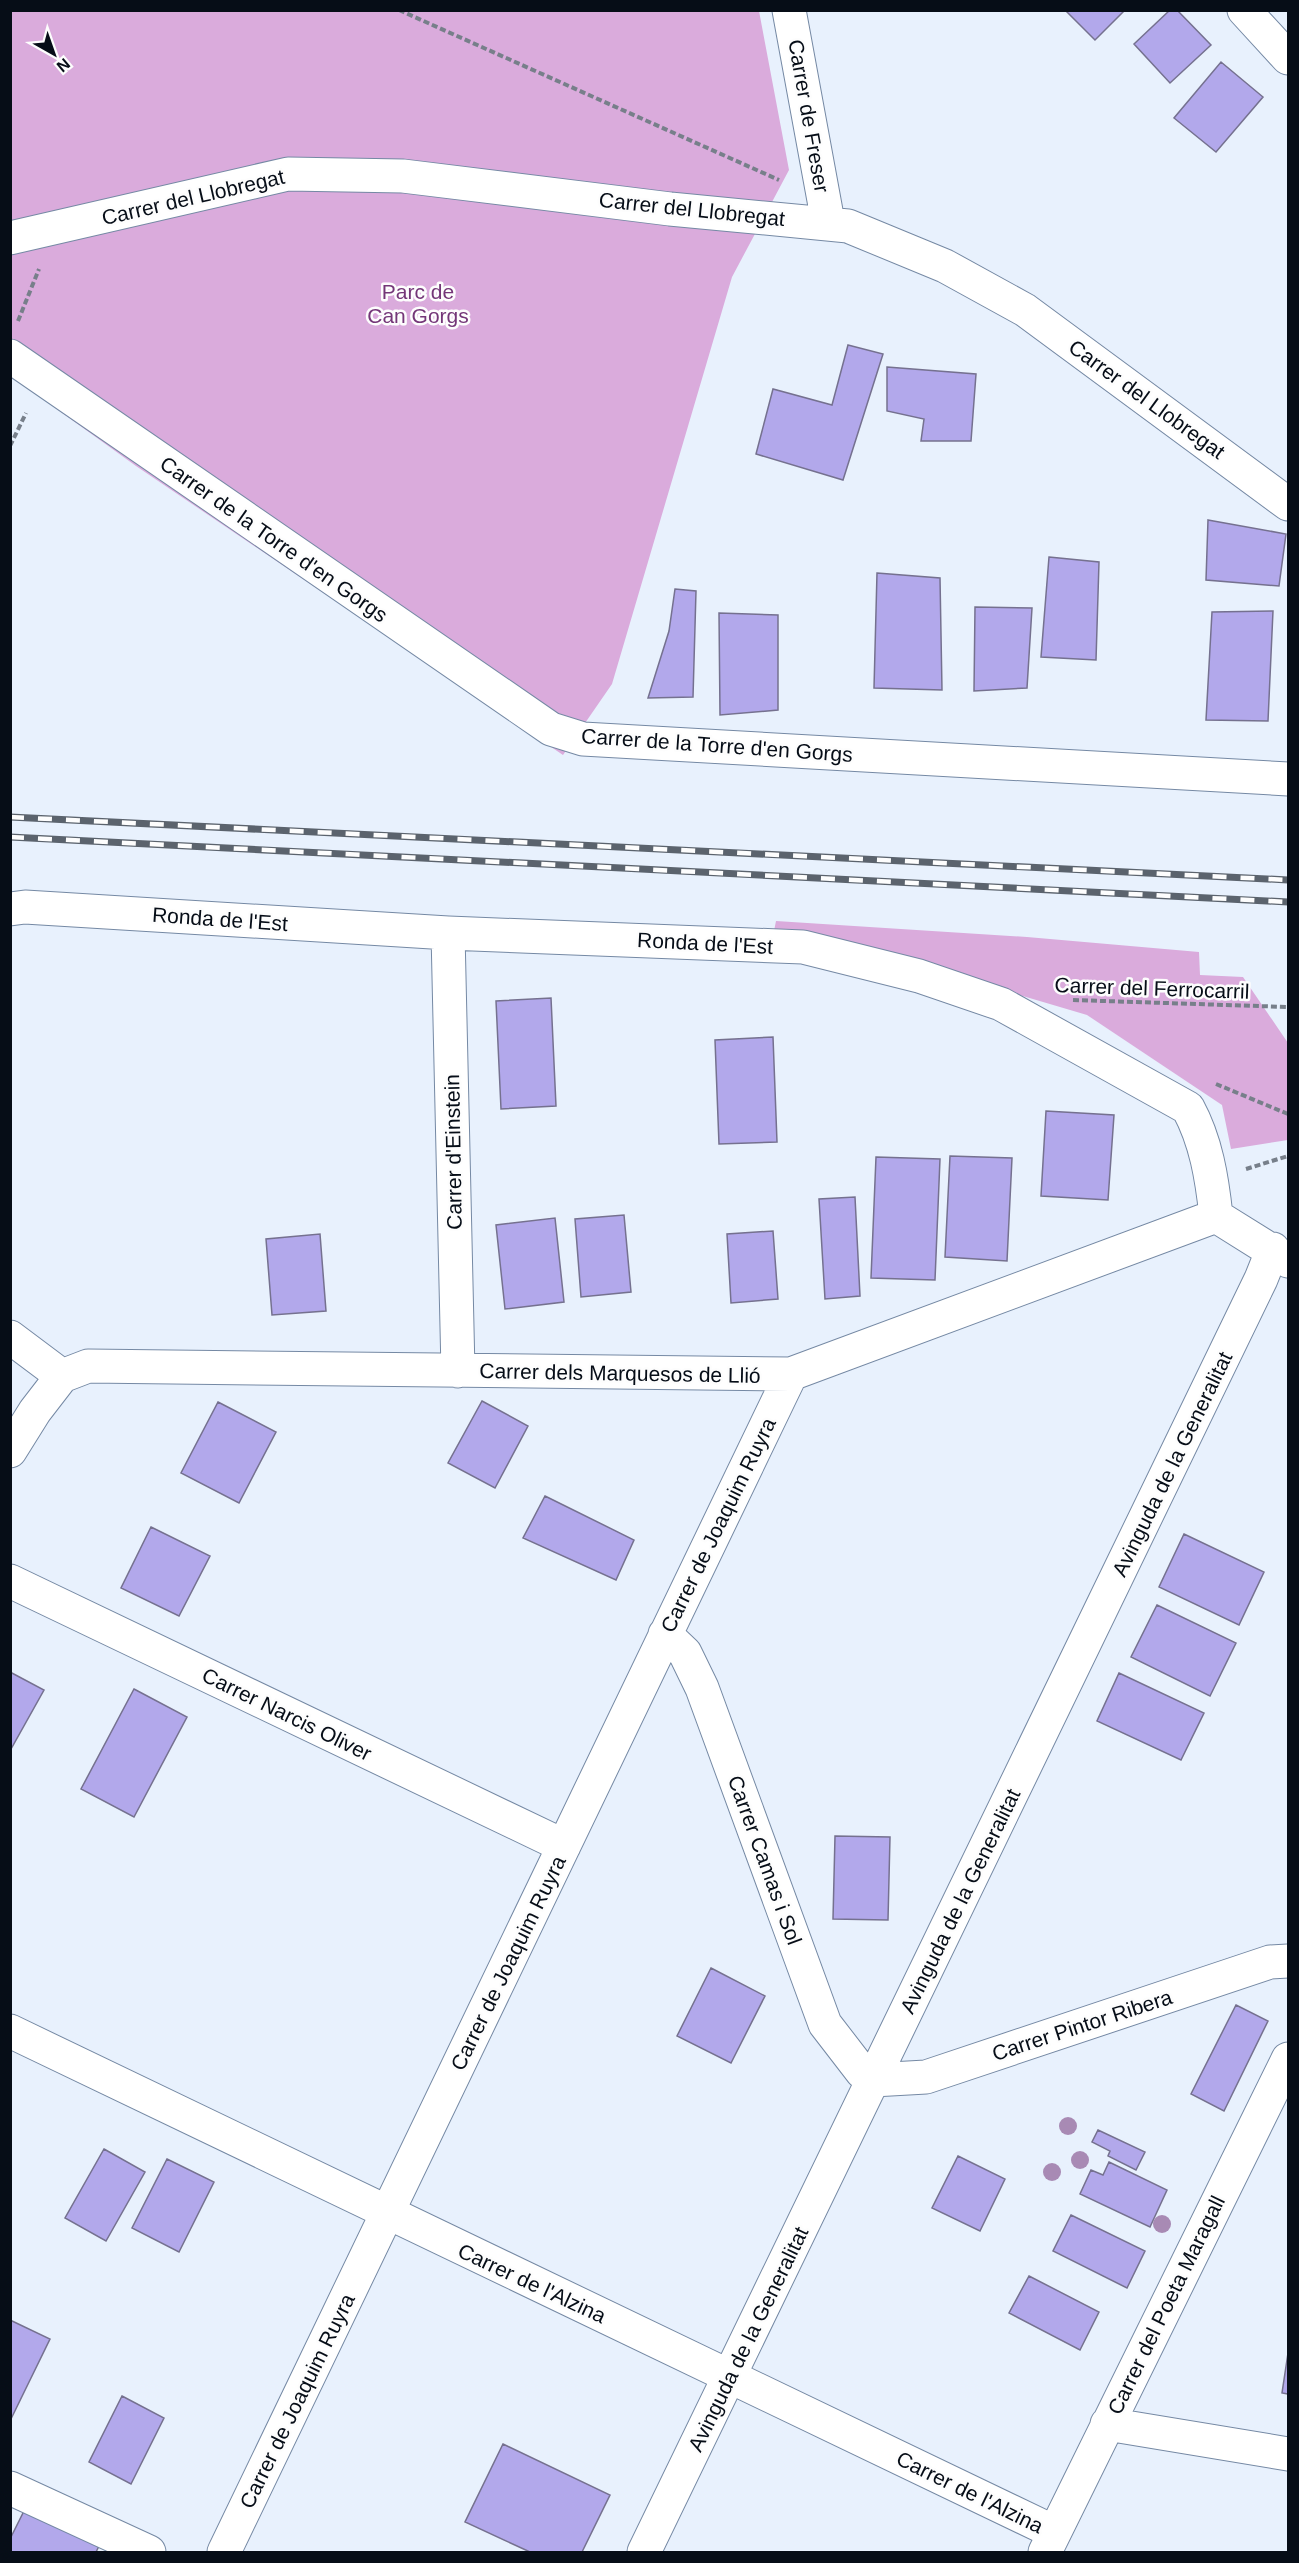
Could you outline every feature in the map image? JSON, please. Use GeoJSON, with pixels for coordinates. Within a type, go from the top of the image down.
{"type":"FeatureCollection","features":[{"type":"Feature","properties":{"kind":"street","name":"Carrer de Freser"},"geometry":{"type":"LineString","coordinates":[[789,10],[828,222]]}},
{"type":"Feature","properties":{"kind":"street"},"geometry":{"type":"LineString","coordinates":[[1244,10],[1288,58]]}},
{"type":"Feature","properties":{"kind":"street","name":"Carrer del Llobregat"},"geometry":{"type":"LineString","coordinates":[[14,239],[288,174],[403,176],[670,209],[828,222],[848,226],[945,266],[1025,310],[1288,504]]}},
{"type":"Feature","properties":{"kind":"street","name":"Carrer de la Torre d'en Gorgs"},"geometry":{"type":"LineString","coordinates":[[10,356],[551,729],[583,739],[1288,779]]}},
{"type":"Feature","properties":{"kind":"street","name":"Ronda de l'Est"},"geometry":{"type":"LineString","coordinates":[[10,909],[37,908],[448,933],[802,947],[919,976],[1001,1004],[1188,1108],[1196,1123],[1212,1177],[1216,1216]]}},
{"type":"Feature","properties":{"kind":"street","name":"Carrer d'Einstein"},"geometry":{"type":"LineString","coordinates":[[448,933],[458,1371]]}},
{"type":"Feature","properties":{"kind":"street"},"geometry":{"type":"LineString","coordinates":[[1216,1216],[1281,1255]]}},
{"type":"Feature","properties":{"kind":"street","name":"Carrer dels Marquesos de Llió"},"geometry":{"type":"LineString","coordinates":[[62,1376],[88,1366],[791,1374],[1216,1216]]}},
{"type":"Feature","properties":{"kind":"street","name":"Avinguda de la Generalitat"},"geometry":{"type":"LineString","coordinates":[[644,2553],[1261,1279],[1281,1255]]}},
{"type":"Feature","properties":{"kind":"street"},"geometry":{"type":"LineString","coordinates":[[10,1337],[62,1376],[35,1411],[10,1451]]}},
{"type":"Feature","properties":{"kind":"street","name":"Carrer de Joaquim Ruyra"},"geometry":{"type":"LineString","coordinates":[[224,2553],[791,1374]]}},
{"type":"Feature","properties":{"kind":"street","name":"Carrer Narcis Oliver"},"geometry":{"type":"LineString","coordinates":[[10,1581],[564,1846]]}},
{"type":"Feature","properties":{"kind":"street","name":"Carrer Camas i Sol"},"geometry":{"type":"LineString","coordinates":[[665,1634],[685,1653],[702,1688],[825,2024],[862,2072],[873,2080]]}},
{"type":"Feature","properties":{"kind":"street","name":"Carrer Pintor Ribera"},"geometry":{"type":"LineString","coordinates":[[873,2080],[926,2077],[1270,1962],[1288,1961]]}},
{"type":"Feature","properties":{"kind":"street","name":"Carrer de l'Alzina"},"geometry":{"type":"LineString","coordinates":[[10,2031],[387,2214],[729,2376],[1049,2542]]}},
{"type":"Feature","properties":{"kind":"street","name":"Carrer del Poeta Maragall"},"geometry":{"type":"LineString","coordinates":[[1049,2542],[1288,2059]]}},
{"type":"Feature","properties":{"kind":"street"},"geometry":{"type":"LineString","coordinates":[[1107,2424],[1288,2454]]}},
{"type":"Feature","properties":{"kind":"street"},"geometry":{"type":"LineString","coordinates":[[10,2488],[149,2553]]}},
{"type":"Feature","properties":{"kind":"path"},"geometry":{"type":"LineString","coordinates":[[399,10],[784,183]]}},
{"type":"Feature","properties":{"kind":"path"},"geometry":{"type":"LineString","coordinates":[[17,322],[42,262]]}},
{"type":"Feature","properties":{"kind":"path"},"geometry":{"type":"LineString","coordinates":[[10,446],[28,409]]}},
{"type":"Feature","properties":{"kind":"path","name":"Carrer del Ferrocarril"},"geometry":{"type":"LineString","coordinates":[[1062,1000],[1288,1007]]}},
{"type":"Feature","properties":{"kind":"path"},"geometry":{"type":"LineString","coordinates":[[1243,1170],[1288,1156]]}},
{"type":"Feature","properties":{"kind":"green space","name":"Parc de Can Gorgs"},"geometry":{"type":"Polygon","coordinates":[[[11,11],[759,11],[789,170],[732,277],[612,684],[563,755],[136,466],[11,376],[11,11]]]}},
{"type":"Feature","properties":{"kind":"green space"},"geometry":{"type":"Polygon","coordinates":[[[776,921],[1027,937],[1199,952],[1200,975],[1243,977],[1288,1043],[1288,1140],[1231,1149],[1222,1105],[1087,1015],[986,985],[773,936],[776,921]]]}},
{"type":"Feature","properties":{"kind":"building"},"geometry":{"type":"Polygon","coordinates":[[[1065,10],[1125,10],[1095,40],[1065,10]]]}},
{"type":"Feature","properties":{"kind":"building"},"geometry":{"type":"Polygon","coordinates":[[[1170,10],[1177,10],[1211,45],[1170,83],[1134,44],[1170,10]]]}},
{"type":"Feature","properties":{"kind":"building"},"geometry":{"type":"Polygon","coordinates":[[[1221,62],[1263,97],[1216,152],[1174,118],[1221,62]]]}},
{"type":"Feature","properties":{"kind":"building"},"geometry":{"type":"Polygon","coordinates":[[[848,345],[883,354],[843,480],[756,454],[773,389],[832,405],[848,345]]]}},
{"type":"Feature","properties":{"kind":"building"},"geometry":{"type":"Polygon","coordinates":[[[887,367],[976,374],[971,441],[921,441],[924,419],[887,411],[887,367]]]}},
{"type":"Feature","properties":{"kind":"building"},"geometry":{"type":"Polygon","coordinates":[[[1208,520],[1286,534],[1279,586],[1206,580],[1208,520]]]}},
{"type":"Feature","properties":{"kind":"building"},"geometry":{"type":"Polygon","coordinates":[[[1049,557],[1099,562],[1096,660],[1041,657],[1049,557]]]}},
{"type":"Feature","properties":{"kind":"building"},"geometry":{"type":"Polygon","coordinates":[[[877,573],[940,578],[942,690],[874,688],[877,573]]]}},
{"type":"Feature","properties":{"kind":"building"},"geometry":{"type":"Polygon","coordinates":[[[675,589],[696,591],[693,697],[648,698],[669,631],[675,589]]]}},
{"type":"Feature","properties":{"kind":"building"},"geometry":{"type":"Polygon","coordinates":[[[975,607],[1032,608],[1027,688],[974,691],[975,607]]]}},
{"type":"Feature","properties":{"kind":"building"},"geometry":{"type":"Polygon","coordinates":[[[1273,611],[1268,721],[1206,720],[1212,612],[1273,611]]]}},
{"type":"Feature","properties":{"kind":"building"},"geometry":{"type":"Polygon","coordinates":[[[719,613],[778,615],[778,710],[720,715],[719,613]]]}},
{"type":"Feature","properties":{"kind":"building"},"geometry":{"type":"Polygon","coordinates":[[[551,998],[556,1106],[501,1109],[496,1001],[551,998]]]}},
{"type":"Feature","properties":{"kind":"building"},"geometry":{"type":"Polygon","coordinates":[[[773,1037],[777,1142],[719,1144],[715,1040],[773,1037]]]}},
{"type":"Feature","properties":{"kind":"building"},"geometry":{"type":"Polygon","coordinates":[[[1046,1111],[1114,1115],[1108,1200],[1041,1196],[1046,1111]]]}},
{"type":"Feature","properties":{"kind":"building"},"geometry":{"type":"Polygon","coordinates":[[[950,1156],[1012,1158],[1007,1261],[945,1257],[950,1156]]]}},
{"type":"Feature","properties":{"kind":"building"},"geometry":{"type":"Polygon","coordinates":[[[876,1157],[940,1159],[935,1280],[871,1278],[876,1157]]]}},
{"type":"Feature","properties":{"kind":"building"},"geometry":{"type":"Polygon","coordinates":[[[855,1197],[860,1296],[825,1299],[819,1199],[855,1197]]]}},
{"type":"Feature","properties":{"kind":"building"},"geometry":{"type":"Polygon","coordinates":[[[624,1215],[631,1292],[581,1297],[575,1219],[624,1215]]]}},
{"type":"Feature","properties":{"kind":"building"},"geometry":{"type":"Polygon","coordinates":[[[555,1218],[564,1302],[505,1309],[496,1225],[555,1218]]]}},
{"type":"Feature","properties":{"kind":"building"},"geometry":{"type":"Polygon","coordinates":[[[773,1231],[778,1299],[731,1303],[727,1234],[773,1231]]]}},
{"type":"Feature","properties":{"kind":"building"},"geometry":{"type":"Polygon","coordinates":[[[320,1234],[326,1311],[272,1315],[266,1239],[320,1234]]]}},
{"type":"Feature","properties":{"kind":"building"},"geometry":{"type":"Polygon","coordinates":[[[482,1401],[528,1426],[495,1488],[448,1463],[482,1401]]]}},
{"type":"Feature","properties":{"kind":"building"},"geometry":{"type":"Polygon","coordinates":[[[218,1402],[276,1432],[239,1503],[181,1473],[218,1402]]]}},
{"type":"Feature","properties":{"kind":"building"},"geometry":{"type":"Polygon","coordinates":[[[545,1496],[634,1540],[616,1580],[523,1538],[545,1496]]]}},
{"type":"Feature","properties":{"kind":"building"},"geometry":{"type":"Polygon","coordinates":[[[151,1527],[210,1556],[179,1616],[121,1588],[151,1527]]]}},
{"type":"Feature","properties":{"kind":"building"},"geometry":{"type":"Polygon","coordinates":[[[1184,1534],[1264,1572],[1239,1625],[1159,1587],[1184,1534]]]}},
{"type":"Feature","properties":{"kind":"building"},"geometry":{"type":"Polygon","coordinates":[[[1157,1605],[1236,1643],[1210,1696],[1131,1657],[1157,1605]]]}},
{"type":"Feature","properties":{"kind":"building"},"geometry":{"type":"Polygon","coordinates":[[[10,1672],[44,1690],[11,1749],[10,1749],[10,1672]]]}},
{"type":"Feature","properties":{"kind":"building"},"geometry":{"type":"Polygon","coordinates":[[[1119,1673],[1204,1713],[1181,1760],[1097,1721],[1119,1673]]]}},
{"type":"Feature","properties":{"kind":"building"},"geometry":{"type":"Polygon","coordinates":[[[134,1689],[187,1717],[134,1817],[81,1789],[134,1689]]]}},
{"type":"Feature","properties":{"kind":"building"},"geometry":{"type":"Polygon","coordinates":[[[835,1836],[890,1837],[888,1920],[833,1919],[835,1836]]]}},
{"type":"Feature","properties":{"kind":"building"},"geometry":{"type":"Polygon","coordinates":[[[711,1968],[765,1996],[731,2063],[677,2036],[711,1968]]]}},
{"type":"Feature","properties":{"kind":"building"},"geometry":{"type":"Polygon","coordinates":[[[1236,2005],[1268,2021],[1224,2111],[1191,2094],[1236,2005]]]}},
{"type":"Feature","properties":{"kind":"building"},"geometry":{"type":"Polygon","coordinates":[[[1098,2130],[1145,2152],[1136,2170],[1108,2156],[1110,2151],[1092,2142],[1098,2130]]]}},
{"type":"Feature","properties":{"kind":"building"},"geometry":{"type":"Polygon","coordinates":[[[104,2149],[145,2172],[106,2241],[65,2218],[104,2149]]]}},
{"type":"Feature","properties":{"kind":"building"},"geometry":{"type":"Polygon","coordinates":[[[958,2156],[1005,2179],[980,2231],[932,2208],[958,2156]]]}},
{"type":"Feature","properties":{"kind":"building"},"geometry":{"type":"Polygon","coordinates":[[[167,2159],[214,2182],[179,2252],[132,2228],[167,2159]]]}},
{"type":"Feature","properties":{"kind":"building"},"geometry":{"type":"Polygon","coordinates":[[[1109,2162],[1167,2190],[1150,2227],[1080,2194],[1091,2170],[1103,2175],[1109,2162]]]}},
{"type":"Feature","properties":{"kind":"building"},"geometry":{"type":"Polygon","coordinates":[[[1071,2215],[1145,2251],[1127,2288],[1053,2251],[1071,2215]]]}},
{"type":"Feature","properties":{"kind":"building"},"geometry":{"type":"Polygon","coordinates":[[[1029,2276],[1099,2312],[1080,2350],[1009,2313],[1029,2276]]]}},
{"type":"Feature","properties":{"kind":"building"},"geometry":{"type":"Polygon","coordinates":[[[10,2320],[50,2339],[10,2421],[10,2320]]]}},
{"type":"Feature","properties":{"kind":"building"},"geometry":{"type":"Polygon","coordinates":[[[1288,2353],[1288,2394],[1282,2393],[1288,2353]]]}},
{"type":"Feature","properties":{"kind":"building"},"geometry":{"type":"Polygon","coordinates":[[[122,2396],[164,2418],[131,2484],[89,2462],[122,2396]]]}},
{"type":"Feature","properties":{"kind":"building"},"geometry":{"type":"Polygon","coordinates":[[[503,2444],[610,2495],[582,2552],[530,2552],[465,2522],[503,2444]]]}},
{"type":"Feature","properties":{"kind":"building"},"geometry":{"type":"Polygon","coordinates":[[[24,2511],[99,2546],[96,2552],[10,2552],[10,2539],[24,2511]]]}},
{"type":"Feature","properties":{"kind":"railway"},"geometry":{"type":"LineString","coordinates":[[10,817],[1288,880]]}},
{"type":"Feature","properties":{"kind":"railway"},"geometry":{"type":"LineString","coordinates":[[10,837],[1288,902]]}}]}
